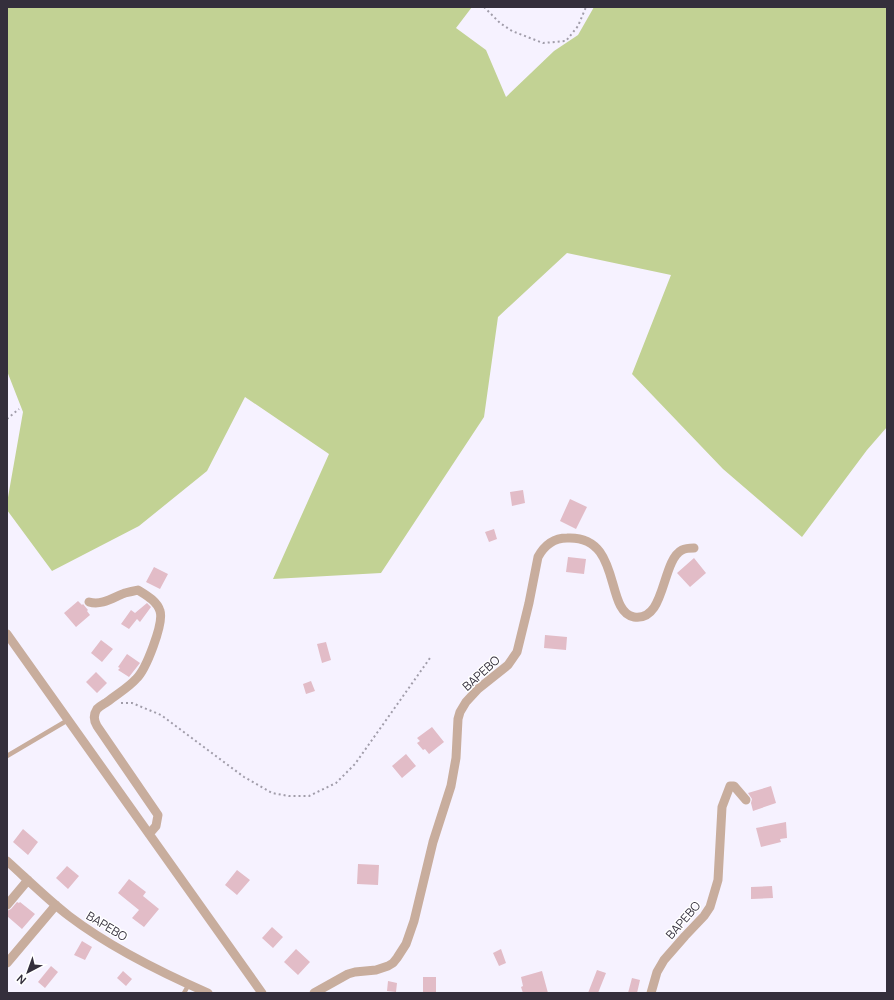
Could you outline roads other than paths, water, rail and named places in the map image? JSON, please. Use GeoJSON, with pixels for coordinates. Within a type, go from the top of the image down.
{"type":"FeatureCollection","features":[{"type":"Feature","properties":{"kind":"street","name":"ВАРЕВО"},"geometry":{"type":"LineString","coordinates":[[314,993],[348,974],[376,970],[388,966],[397,958],[406,944],[414,921],[433,842],[451,786],[456,758],[458,719],[460,712],[466,702],[478,689],[508,665],[517,652],[538,557],[541,551],[551,542],[563,538],[582,540],[589,543],[603,555],[622,609],[629,616],[638,617],[647,614],[652,610],[662,592],[668,569],[677,554],[682,549],[694,548]]}},
{"type":"Feature","properties":{"kind":"street"},"geometry":{"type":"LineString","coordinates":[[89,602],[94,604],[138,590],[156,603],[160,610],[161,617],[153,646],[142,671],[132,683],[95,712],[95,723],[158,815],[156,826],[149,834]]}},
{"type":"Feature","properties":{"kind":"street"},"geometry":{"type":"LineString","coordinates":[[7,634],[262,993]]}},
{"type":"Feature","properties":{"kind":"street","name":"ВАРЕВО"},"geometry":{"type":"LineString","coordinates":[[651,993],[657,972],[664,960],[704,916],[710,907],[718,880],[722,807],[730,786],[734,786],[746,800]]}},
{"type":"Feature","properties":{"kind":"street","name":"ВАРЕВО"},"geometry":{"type":"LineString","coordinates":[[7,860],[56,905],[86,928],[112,944],[208,993]]}},
{"type":"Feature","properties":{"kind":"street"},"geometry":{"type":"LineString","coordinates":[[7,904],[28,880]]}},
{"type":"Feature","properties":{"kind":"street"},"geometry":{"type":"LineString","coordinates":[[7,963],[56,905]]}},
{"type":"Feature","properties":{"kind":"lane"},"geometry":{"type":"LineString","coordinates":[[7,756],[68,720]]}},
{"type":"Feature","properties":{"kind":"lane"},"geometry":{"type":"LineString","coordinates":[[184,993],[190,984]]}}]}
